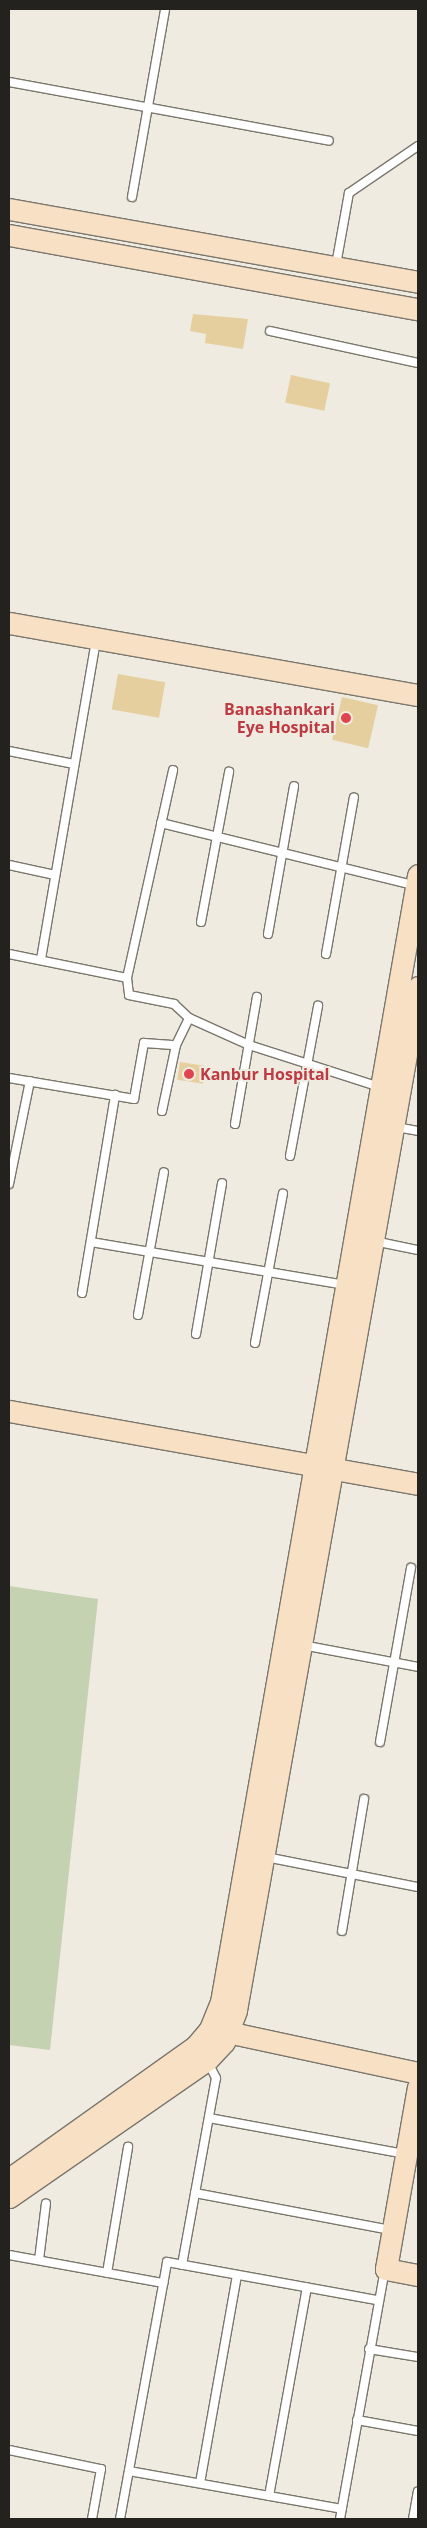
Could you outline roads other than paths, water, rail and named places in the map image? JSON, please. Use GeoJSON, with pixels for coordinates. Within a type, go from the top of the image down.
{"type":"FeatureCollection","features":[{"type":"Feature","properties":{"kind":"street"},"geometry":{"type":"LineString","coordinates":[[9,209],[418,282]]}},
{"type":"Feature","properties":{"kind":"street"},"geometry":{"type":"LineString","coordinates":[[9,235],[418,309]]}},
{"type":"Feature","properties":{"kind":"street"},"geometry":{"type":"LineString","coordinates":[[9,623],[418,695]]}},
{"type":"Feature","properties":{"kind":"street"},"geometry":{"type":"LineString","coordinates":[[219,2031],[221,2002],[322,1467],[371,1241],[392,1126],[390,1089],[417,881]]}},
{"type":"Feature","properties":{"kind":"street"},"geometry":{"type":"LineString","coordinates":[[9,2197],[207,2060],[219,2031],[236,2010],[300,1645],[345,1285],[390,1089],[418,987]]}},
{"type":"Feature","properties":{"kind":"street"},"geometry":{"type":"LineString","coordinates":[[9,1411],[418,1484]]}},
{"type":"Feature","properties":{"kind":"street"},"geometry":{"type":"LineString","coordinates":[[9,2179],[195,2046],[219,2031],[418,2073]]}},
{"type":"Feature","properties":{"kind":"street"},"geometry":{"type":"LineString","coordinates":[[418,2087],[386,2269],[418,2274]]}},
{"type":"Feature","properties":{"kind":"lane"},"geometry":{"type":"LineString","coordinates":[[132,197],[165,9]]}},
{"type":"Feature","properties":{"kind":"lane"},"geometry":{"type":"LineString","coordinates":[[9,82],[329,141]]}},
{"type":"Feature","properties":{"kind":"lane"},"geometry":{"type":"LineString","coordinates":[[336,268],[349,193],[418,146]]}},
{"type":"Feature","properties":{"kind":"lane"},"geometry":{"type":"LineString","coordinates":[[270,331],[418,363]]}},
{"type":"Feature","properties":{"kind":"lane"},"geometry":{"type":"LineString","coordinates":[[41,959],[96,638]]}},
{"type":"Feature","properties":{"kind":"lane"},"geometry":{"type":"LineString","coordinates":[[9,751],[74,764]]}},
{"type":"Feature","properties":{"kind":"lane"},"geometry":{"type":"LineString","coordinates":[[173,770],[127,978],[129,995],[174,1004],[189,1018],[249,1045],[390,1089]]}},
{"type":"Feature","properties":{"kind":"lane"},"geometry":{"type":"LineString","coordinates":[[201,922],[229,772]]}},
{"type":"Feature","properties":{"kind":"lane"},"geometry":{"type":"LineString","coordinates":[[268,934],[294,786]]}},
{"type":"Feature","properties":{"kind":"lane"},"geometry":{"type":"LineString","coordinates":[[326,954],[354,797]]}},
{"type":"Feature","properties":{"kind":"lane"},"geometry":{"type":"LineString","coordinates":[[161,822],[341,867],[417,881]]}},
{"type":"Feature","properties":{"kind":"lane"},"geometry":{"type":"LineString","coordinates":[[9,865],[55,875]]}},
{"type":"Feature","properties":{"kind":"lane"},"geometry":{"type":"LineString","coordinates":[[9,954],[127,978]]}},
{"type":"Feature","properties":{"kind":"lane"},"geometry":{"type":"LineString","coordinates":[[235,1124],[257,997]]}},
{"type":"Feature","properties":{"kind":"lane"},"geometry":{"type":"LineString","coordinates":[[290,1156],[318,1006]]}},
{"type":"Feature","properties":{"kind":"lane"},"geometry":{"type":"LineString","coordinates":[[162,1112],[176,1045],[189,1018]]}},
{"type":"Feature","properties":{"kind":"lane"},"geometry":{"type":"LineString","coordinates":[[9,1078],[134,1099],[144,1043],[176,1045]]}},
{"type":"Feature","properties":{"kind":"lane"},"geometry":{"type":"LineString","coordinates":[[9,1184],[30,1081]]}},
{"type":"Feature","properties":{"kind":"lane"},"geometry":{"type":"LineString","coordinates":[[82,1293],[115,1096]]}},
{"type":"Feature","properties":{"kind":"lane"},"geometry":{"type":"LineString","coordinates":[[392,1126],[418,1131]]}},
{"type":"Feature","properties":{"kind":"lane"},"geometry":{"type":"LineString","coordinates":[[138,1314],[164,1172]]}},
{"type":"Feature","properties":{"kind":"lane"},"geometry":{"type":"LineString","coordinates":[[196,1334],[222,1184]]}},
{"type":"Feature","properties":{"kind":"lane"},"geometry":{"type":"LineString","coordinates":[[255,1343],[284,1194]]}},
{"type":"Feature","properties":{"kind":"lane"},"geometry":{"type":"LineString","coordinates":[[371,1241],[418,1250]]}},
{"type":"Feature","properties":{"kind":"lane"},"geometry":{"type":"LineString","coordinates":[[91,1242],[345,1285]]}},
{"type":"Feature","properties":{"kind":"lane"},"geometry":{"type":"LineString","coordinates":[[380,1742],[411,1568]]}},
{"type":"Feature","properties":{"kind":"lane"},"geometry":{"type":"LineString","coordinates":[[300,1645],[418,1667]]}},
{"type":"Feature","properties":{"kind":"lane"},"geometry":{"type":"LineString","coordinates":[[342,1932],[364,1799]]}},
{"type":"Feature","properties":{"kind":"lane"},"geometry":{"type":"LineString","coordinates":[[263,1856],[418,1887]]}},
{"type":"Feature","properties":{"kind":"lane"},"geometry":{"type":"LineString","coordinates":[[182,2265],[216,2078],[207,2060]]}},
{"type":"Feature","properties":{"kind":"lane"},"geometry":{"type":"LineString","coordinates":[[209,2118],[406,2154]]}},
{"type":"Feature","properties":{"kind":"lane"},"geometry":{"type":"LineString","coordinates":[[107,2273],[128,2147]]}},
{"type":"Feature","properties":{"kind":"lane"},"geometry":{"type":"LineString","coordinates":[[195,2193],[392,2230]]}},
{"type":"Feature","properties":{"kind":"lane"},"geometry":{"type":"LineString","coordinates":[[39,2260],[46,2203]]}},
{"type":"Feature","properties":{"kind":"lane"},"geometry":{"type":"LineString","coordinates":[[9,2255],[163,2283]]}},
{"type":"Feature","properties":{"kind":"lane"},"geometry":{"type":"LineString","coordinates":[[120,2519],[167,2262],[377,2300]]}},
{"type":"Feature","properties":{"kind":"lane"},"geometry":{"type":"LineString","coordinates":[[340,2519],[377,2300],[386,2269]]}},
{"type":"Feature","properties":{"kind":"lane"},"geometry":{"type":"LineString","coordinates":[[200,2484],[237,2275]]}},
{"type":"Feature","properties":{"kind":"lane"},"geometry":{"type":"LineString","coordinates":[[269,2496],[307,2288]]}},
{"type":"Feature","properties":{"kind":"lane"},"geometry":{"type":"LineString","coordinates":[[369,2349],[418,2357]]}},
{"type":"Feature","properties":{"kind":"lane"},"geometry":{"type":"LineString","coordinates":[[357,2420],[418,2431]]}},
{"type":"Feature","properties":{"kind":"lane"},"geometry":{"type":"LineString","coordinates":[[9,2450],[101,2468],[92,2519]]}},
{"type":"Feature","properties":{"kind":"lane"},"geometry":{"type":"LineString","coordinates":[[129,2471],[342,2509]]}},
{"type":"Feature","properties":{"kind":"lane"},"geometry":{"type":"LineString","coordinates":[[414,2519],[418,2491]]}},
{"type":"Feature","properties":{"kind":"place","name":"Banashankari Eye Hospital"},"geometry":{"type":"Point","coordinates":[346,718]}},
{"type":"Feature","properties":{"kind":"place","name":"Kanbur Hospital"},"geometry":{"type":"Point","coordinates":[189,1074]}}]}
